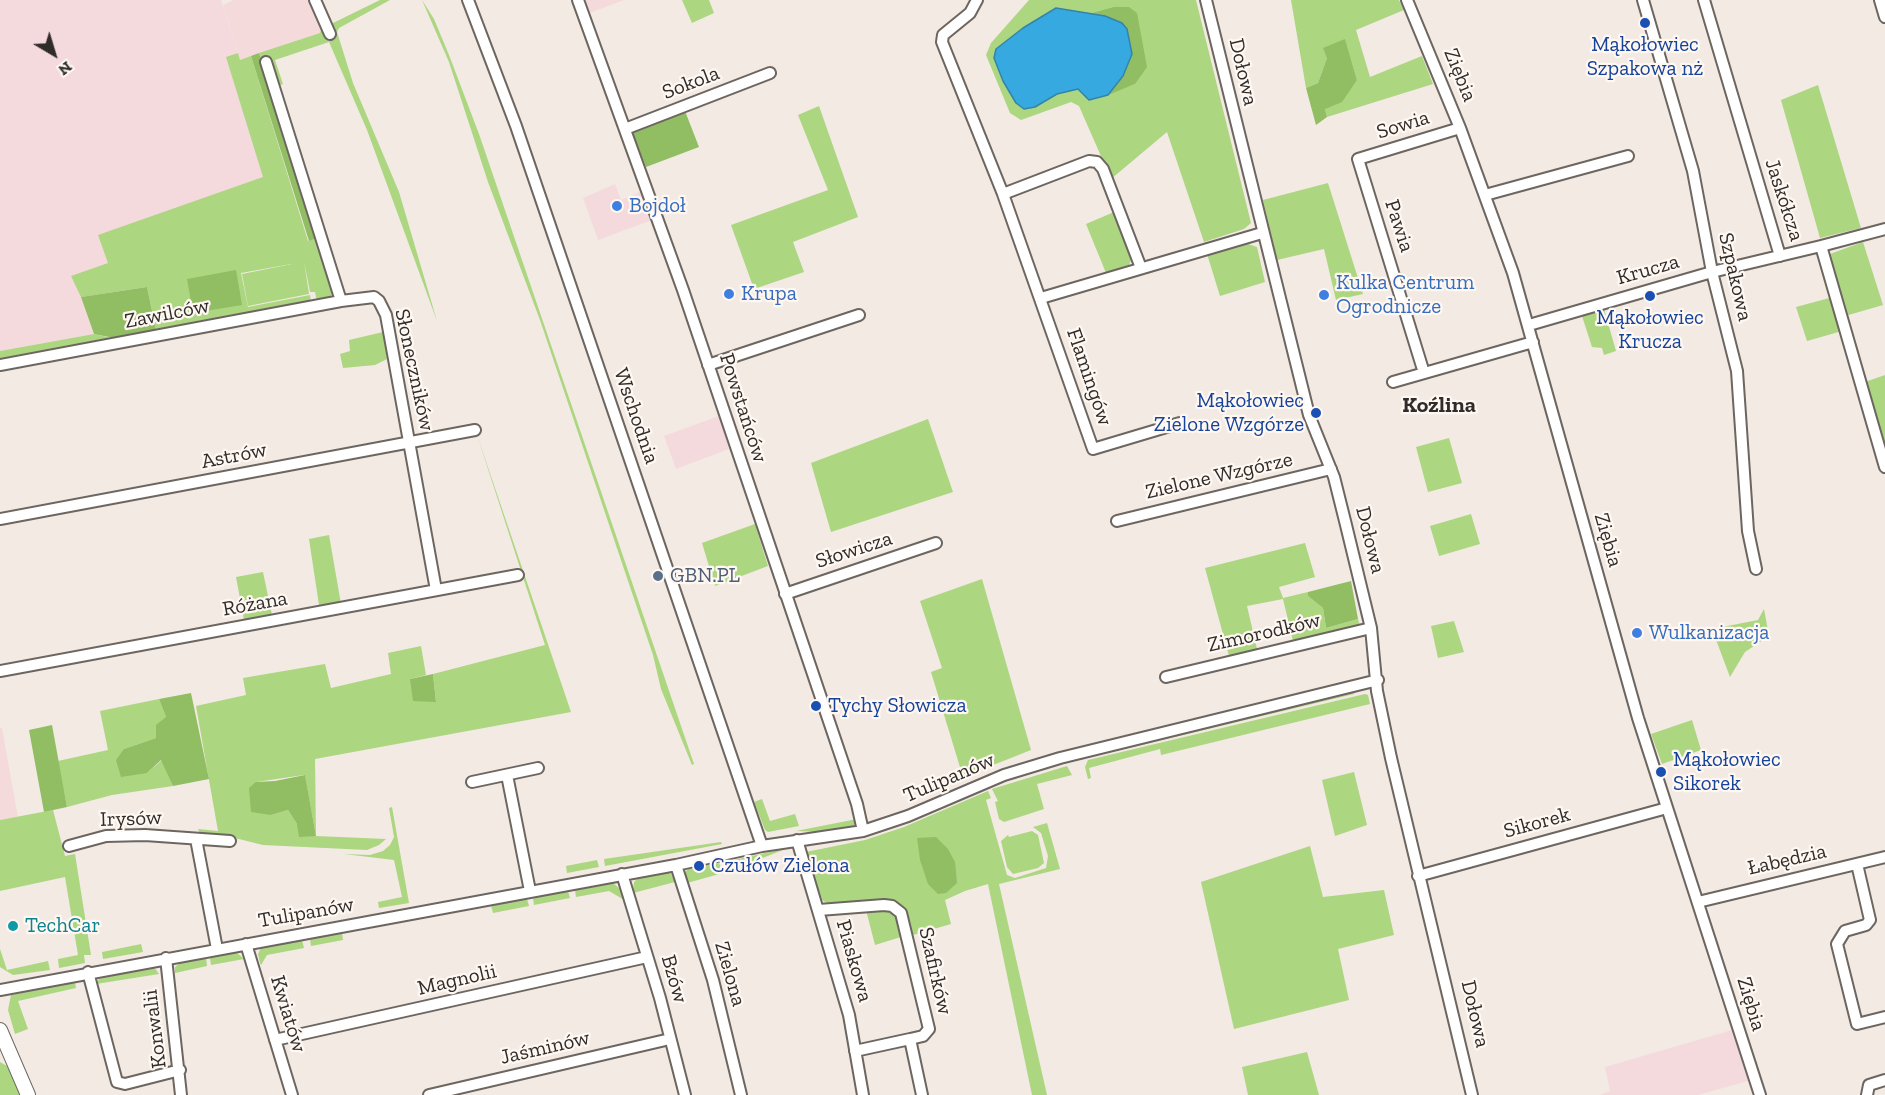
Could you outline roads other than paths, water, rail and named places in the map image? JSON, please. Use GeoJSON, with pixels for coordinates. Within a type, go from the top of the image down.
{"type":"FeatureCollection","features":[{"type":"Feature","properties":{"kind":"main road"},"geometry":{"type":"LineString","coordinates":[[0,1030],[28,1095]]}},
{"type":"Feature","properties":{"kind":"street"},"geometry":{"type":"LineString","coordinates":[[315,0],[330,34]]}},
{"type":"Feature","properties":{"kind":"street","name":"Wschodnia"},"geometry":{"type":"LineString","coordinates":[[468,0],[516,126],[762,846]]}},
{"type":"Feature","properties":{"kind":"street","name":"Powstańców"},"geometry":{"type":"LineString","coordinates":[[578,0],[708,365],[857,804],[863,831]]}},
{"type":"Feature","properties":{"kind":"street","name":"Flamingów"},"geometry":{"type":"LineString","coordinates":[[977,0],[974,8],[943,35],[942,42],[1003,194],[1093,449],[1180,423]]}},
{"type":"Feature","properties":{"kind":"street","name":"Dołowa"},"geometry":{"type":"LineString","coordinates":[[1206,0],[1309,415],[1331,469],[1371,628],[1382,718],[1473,1095]]}},
{"type":"Feature","properties":{"kind":"street","name":"Ziębia"},"geometry":{"type":"LineString","coordinates":[[1407,0],[1485,195],[1528,325],[1608,615],[1667,808],[1760,1095]]}},
{"type":"Feature","properties":{"kind":"street","name":"Szpakowa"},"geometry":{"type":"LineString","coordinates":[[1643,0],[1693,171],[1712,272],[1737,371],[1748,531],[1756,568]]}},
{"type":"Feature","properties":{"kind":"street","name":"Jaskółcza"},"geometry":{"type":"LineString","coordinates":[[1704,0],[1780,256],[1821,246],[1885,467]]}},
{"type":"Feature","properties":{"kind":"street"},"geometry":{"type":"LineString","coordinates":[[1880,0],[1885,16]]}},
{"type":"Feature","properties":{"kind":"street"},"geometry":{"type":"LineString","coordinates":[[266,62],[341,301]]}},
{"type":"Feature","properties":{"kind":"street","name":"Sokola"},"geometry":{"type":"LineString","coordinates":[[625,129],[770,73]]}},
{"type":"Feature","properties":{"kind":"street","name":"Sowia"},"geometry":{"type":"LineString","coordinates":[[1358,159],[1460,128]]}},
{"type":"Feature","properties":{"kind":"street"},"geometry":{"type":"LineString","coordinates":[[1485,195],[1628,156]]}},
{"type":"Feature","properties":{"kind":"street","name":"Pawia"},"geometry":{"type":"LineString","coordinates":[[1358,159],[1424,373]]}},
{"type":"Feature","properties":{"kind":"street"},"geometry":{"type":"LineString","coordinates":[[1003,194],[1089,161],[1097,162],[1103,169],[1141,268]]}},
{"type":"Feature","properties":{"kind":"street"},"geometry":{"type":"LineString","coordinates":[[1821,246],[1885,229]]}},
{"type":"Feature","properties":{"kind":"street"},"geometry":{"type":"LineString","coordinates":[[1041,298],[1262,233]]}},
{"type":"Feature","properties":{"kind":"street","name":"Krucza"},"geometry":{"type":"LineString","coordinates":[[1528,325],[1712,272],[1780,256]]}},
{"type":"Feature","properties":{"kind":"street","name":"Słoneczników"},"geometry":{"type":"LineString","coordinates":[[341,301],[374,297],[383,308],[436,590]]}},
{"type":"Feature","properties":{"kind":"street","name":"Zawilców"},"geometry":{"type":"LineString","coordinates":[[0,365],[341,301]]}},
{"type":"Feature","properties":{"kind":"street"},"geometry":{"type":"LineString","coordinates":[[708,365],[859,315]]}},
{"type":"Feature","properties":{"kind":"street"},"geometry":{"type":"LineString","coordinates":[[1393,382],[1533,342]]}},
{"type":"Feature","properties":{"kind":"street","name":"Astrów"},"geometry":{"type":"LineString","coordinates":[[0,519],[476,430]]}},
{"type":"Feature","properties":{"kind":"street","name":"Zielone Wzgórze"},"geometry":{"type":"LineString","coordinates":[[1117,521],[1331,469]]}},
{"type":"Feature","properties":{"kind":"street","name":"Słowicza"},"geometry":{"type":"LineString","coordinates":[[784,594],[936,543]]}},
{"type":"Feature","properties":{"kind":"street","name":"Różana"},"geometry":{"type":"LineString","coordinates":[[0,671],[518,575]]}},
{"type":"Feature","properties":{"kind":"street","name":"Zimorodków"},"geometry":{"type":"LineString","coordinates":[[1166,677],[1371,628]]}},
{"type":"Feature","properties":{"kind":"street","name":"Tulipanów"},"geometry":{"type":"LineString","coordinates":[[0,990],[676,865],[762,846],[863,831],[908,816],[1004,775],[1060,758],[1378,680]]}},
{"type":"Feature","properties":{"kind":"street"},"geometry":{"type":"LineString","coordinates":[[472,782],[538,768]]}},
{"type":"Feature","properties":{"kind":"street"},"geometry":{"type":"LineString","coordinates":[[507,775],[530,891]]}},
{"type":"Feature","properties":{"kind":"street","name":"Sikorek"},"geometry":{"type":"LineString","coordinates":[[1419,876],[1667,808]]}},
{"type":"Feature","properties":{"kind":"street","name":"Irysów"},"geometry":{"type":"LineString","coordinates":[[69,846],[106,836],[230,841]]}},
{"type":"Feature","properties":{"kind":"street"},"geometry":{"type":"LineString","coordinates":[[196,839],[217,950]]}},
{"type":"Feature","properties":{"kind":"street","name":"Piaskowa"},"geometry":{"type":"LineString","coordinates":[[797,840],[849,1015],[863,1095]]}},
{"type":"Feature","properties":{"kind":"street","name":"Łabędzia"},"geometry":{"type":"LineString","coordinates":[[1698,902],[1885,857]]}},
{"type":"Feature","properties":{"kind":"street"},"geometry":{"type":"LineString","coordinates":[[1857,864],[1870,920],[1866,924],[1845,931],[1837,944],[1857,1024],[1885,1017]]}},
{"type":"Feature","properties":{"kind":"street","name":"Zielona"},"geometry":{"type":"LineString","coordinates":[[676,865],[713,980],[741,1095]]}},
{"type":"Feature","properties":{"kind":"street","name":"Bzów"},"geometry":{"type":"LineString","coordinates":[[622,874],[685,1095]]}},
{"type":"Feature","properties":{"kind":"street","name":"Szafirków"},"geometry":{"type":"LineString","coordinates":[[819,910],[884,905],[892,906],[901,913],[929,1029],[923,1036],[910,1039]]}},
{"type":"Feature","properties":{"kind":"street","name":"Kwiatów"},"geometry":{"type":"LineString","coordinates":[[246,944],[292,1095]]}},
{"type":"Feature","properties":{"kind":"street","name":"Magnolii"},"geometry":{"type":"LineString","coordinates":[[275,1040],[647,957]]}},
{"type":"Feature","properties":{"kind":"street","name":"Konwalii"},"geometry":{"type":"LineString","coordinates":[[166,958],[181,1095]]}},
{"type":"Feature","properties":{"kind":"street"},"geometry":{"type":"LineString","coordinates":[[88,972],[117,1082],[125,1084],[180,1070]]}},
{"type":"Feature","properties":{"kind":"street","name":"Jaśminów"},"geometry":{"type":"LineString","coordinates":[[429,1095],[670,1038]]}},
{"type":"Feature","properties":{"kind":"street"},"geometry":{"type":"LineString","coordinates":[[855,1051],[910,1039],[922,1095]]}},
{"type":"Feature","properties":{"kind":"street"},"geometry":{"type":"LineString","coordinates":[[1867,1095],[1869,1084],[1885,1080]]}},
{"type":"Feature","properties":{"kind":"water"},"geometry":{"type":"Polygon","coordinates":[[[1056,8],[1105,16],[1122,23],[1127,29],[1132,54],[1123,76],[1108,95],[1089,100],[1078,89],[1057,94],[1035,107],[1024,109],[1016,103],[1003,81],[994,58],[996,49],[1023,28],[1056,8]]]}},
{"type":"Feature","properties":{"kind":"place","name":"Mąkołowiec Szpakowa nż"},"geometry":{"type":"Point","coordinates":[1645,23]}},
{"type":"Feature","properties":{"kind":"place","name":"Bojdoł"},"geometry":{"type":"Point","coordinates":[617,206]}},
{"type":"Feature","properties":{"kind":"place","name":"Krupa"},"geometry":{"type":"Point","coordinates":[729,294]}},
{"type":"Feature","properties":{"kind":"place","name":"Kulka Centrum Ogrodnicze"},"geometry":{"type":"Point","coordinates":[1324,295]}},
{"type":"Feature","properties":{"kind":"place","name":"Mąkołowiec Krucza"},"geometry":{"type":"Point","coordinates":[1650,296]}},
{"type":"Feature","properties":{"kind":"place","name":"Mąkołowiec Zielone Wzgórze"},"geometry":{"type":"Point","coordinates":[1316,413]}},
{"type":"Feature","properties":{"kind":"place","name":"GBN.PL"},"geometry":{"type":"Point","coordinates":[658,576]}},
{"type":"Feature","properties":{"kind":"place","name":"Wulkanizacja"},"geometry":{"type":"Point","coordinates":[1637,633]}},
{"type":"Feature","properties":{"kind":"place","name":"Tychy Słowicza"},"geometry":{"type":"Point","coordinates":[816,706]}},
{"type":"Feature","properties":{"kind":"place","name":"Mąkołowiec Sikorek"},"geometry":{"type":"Point","coordinates":[1661,772]}},
{"type":"Feature","properties":{"kind":"place","name":"Czułów Zielona"},"geometry":{"type":"Point","coordinates":[699,866]}},
{"type":"Feature","properties":{"kind":"place","name":"TechCar"},"geometry":{"type":"Point","coordinates":[13,926]}},
{"type":"Feature","properties":{"kind":"district","name":"Koźlina"},"geometry":{"type":"Point","coordinates":[1439,406]}}]}
